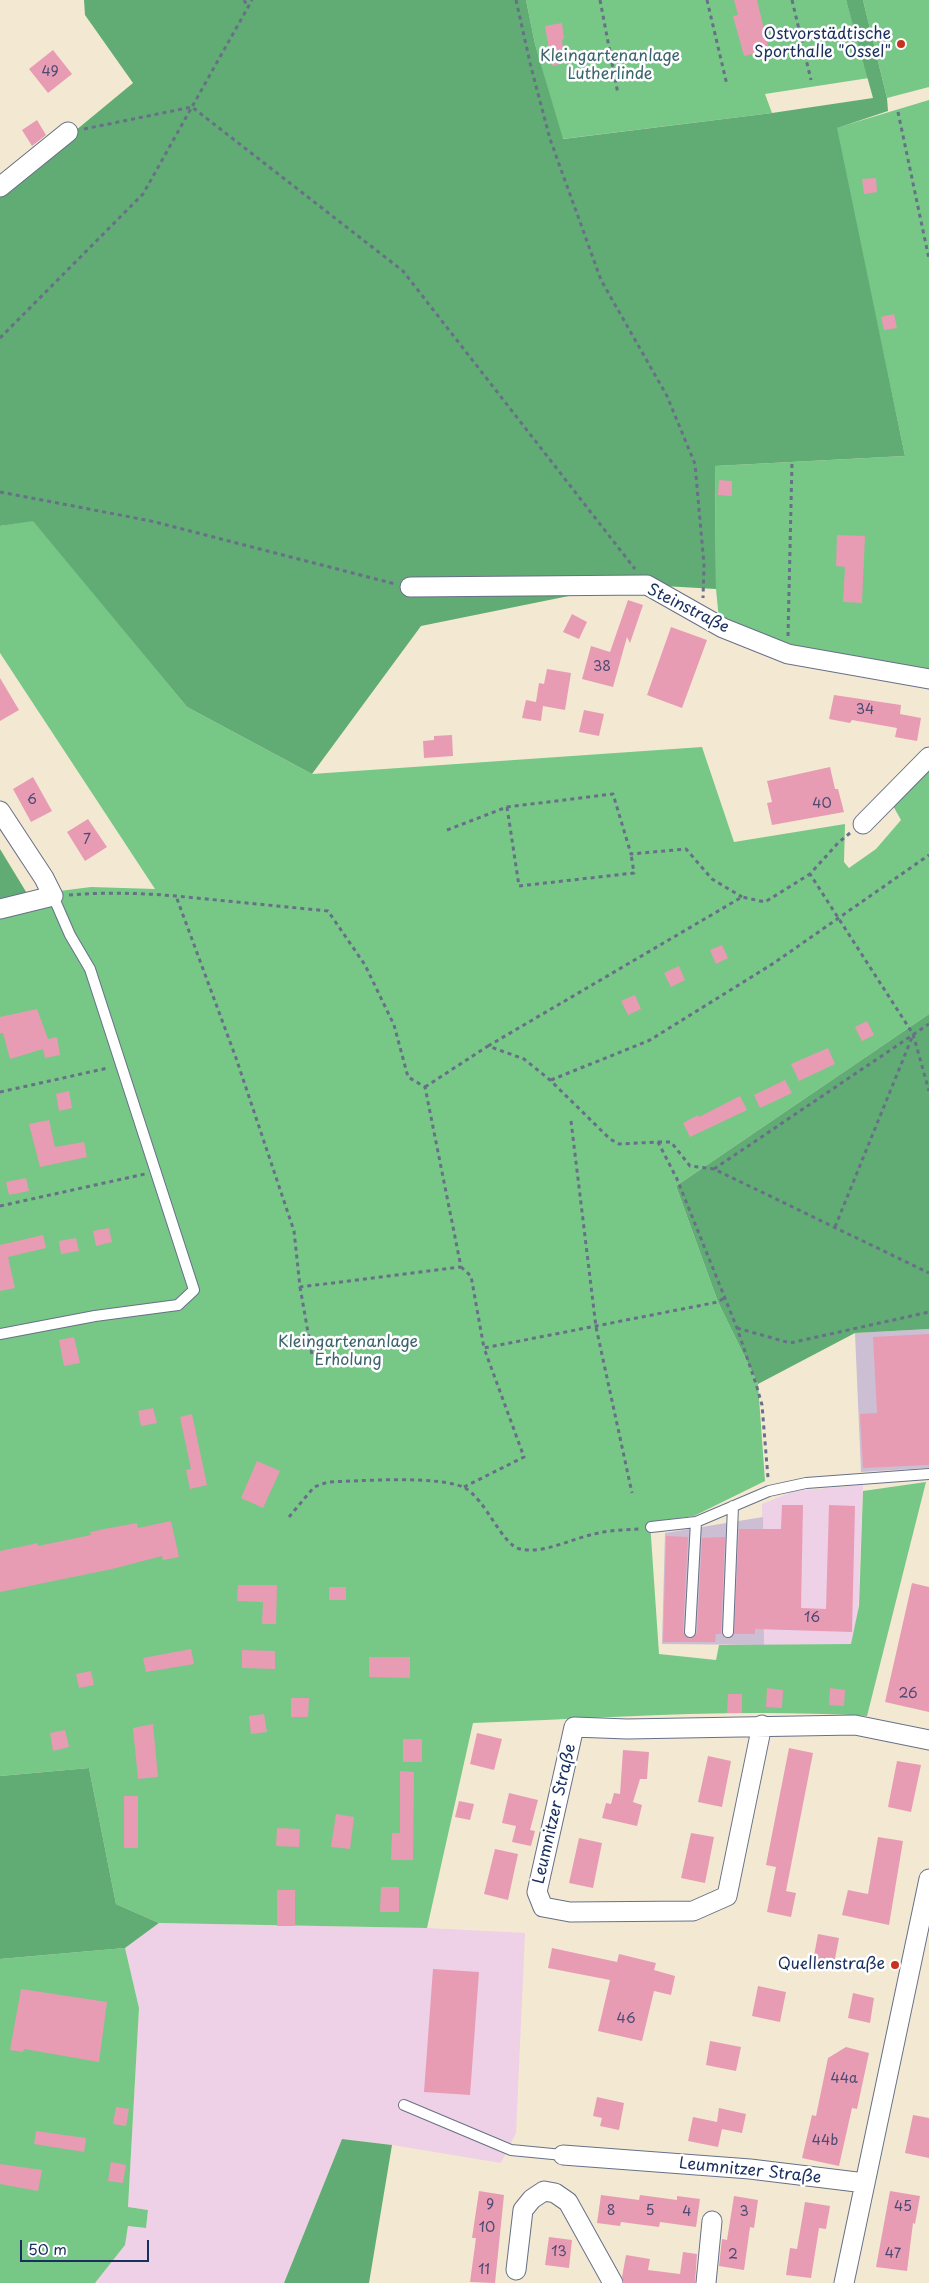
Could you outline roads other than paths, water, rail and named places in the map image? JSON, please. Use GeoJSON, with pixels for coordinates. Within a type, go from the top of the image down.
{"type":"FeatureCollection","features":[{"type":"Feature","properties":{"kind":"street"},"geometry":{"type":"LineString","coordinates":[[0,186],[68,132]]}},
{"type":"Feature","properties":{"kind":"street","name":"Steinstraße"},"geometry":{"type":"LineString","coordinates":[[410,587],[647,585],[723,628],[788,654],[929,679]]}},
{"type":"Feature","properties":{"kind":"street"},"geometry":{"type":"LineString","coordinates":[[863,824],[929,757]]}},
{"type":"Feature","properties":{"kind":"street"},"geometry":{"type":"LineString","coordinates":[[0,811],[44,878],[53,896],[0,909]]}},
{"type":"Feature","properties":{"kind":"street","name":"Leumnitzer Straße"},"geometry":{"type":"LineString","coordinates":[[762,1725],[727,1896],[693,1911],[570,1912],[543,1906],[537,1892],[574,1727],[627,1729],[762,1725],[855,1725],[929,1740]]}},
{"type":"Feature","properties":{"kind":"street"},"geometry":{"type":"LineString","coordinates":[[844,2283],[929,1878]]}},
{"type":"Feature","properties":{"kind":"street","name":"Leumnitzer Straße"},"geometry":{"type":"LineString","coordinates":[[563,2155],[750,2169],[865,2183]]}},
{"type":"Feature","properties":{"kind":"street"},"geometry":{"type":"LineString","coordinates":[[516,2270],[524,2210],[532,2199],[544,2191],[555,2193],[568,2202],[613,2283]]}},
{"type":"Feature","properties":{"kind":"street"},"geometry":{"type":"LineString","coordinates":[[706,2283],[712,2221]]}},
{"type":"Feature","properties":{"kind":"lane"},"geometry":{"type":"LineString","coordinates":[[0,1334],[95,1316],[178,1305],[194,1290],[90,969],[70,935],[53,896]]}},
{"type":"Feature","properties":{"kind":"lane"},"geometry":{"type":"LineString","coordinates":[[651,1528],[696,1522],[769,1491],[806,1483],[929,1474]]}},
{"type":"Feature","properties":{"kind":"lane"},"geometry":{"type":"LineString","coordinates":[[728,1632],[733,1506]]}},
{"type":"Feature","properties":{"kind":"lane"},"geometry":{"type":"LineString","coordinates":[[690,1632],[696,1522]]}},
{"type":"Feature","properties":{"kind":"lane","name":"Leumnitzer Straße"},"geometry":{"type":"LineString","coordinates":[[404,2104],[511,2150],[563,2155]]}},
{"type":"Feature","properties":{"kind":"place","name":"Ostvorstädtische Sporthalle \"Ossel\""},"geometry":{"type":"Point","coordinates":[901,44]}},
{"type":"Feature","properties":{"kind":"place","name":"Quellenstraße"},"geometry":{"type":"Point","coordinates":[895,1965]}},
{"type":"Feature","properties":{"kind":"park label","name":"Kleingartenanlage Lutherlinde"},"geometry":{"type":"Point","coordinates":[610,66]}},
{"type":"Feature","properties":{"kind":"park label","name":"Kleingartenanlage Erholung"},"geometry":{"type":"Point","coordinates":[348,1352]}}]}
